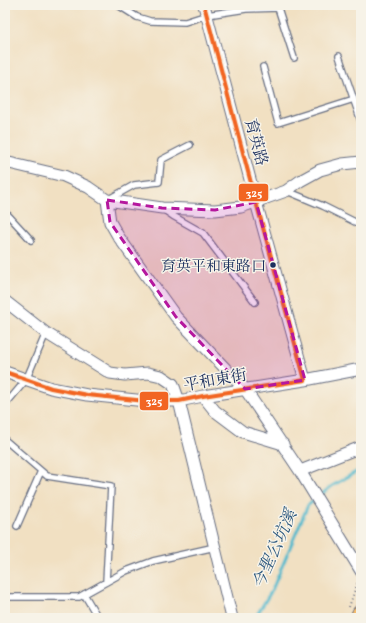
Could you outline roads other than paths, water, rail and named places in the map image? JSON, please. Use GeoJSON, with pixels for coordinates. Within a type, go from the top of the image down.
{"type":"FeatureCollection","features":[{"type":"Feature","properties":{"kind":"street","name":"育英路"},"geometry":{"type":"LineString","coordinates":[[206,10],[256,202],[305,380]]}},
{"type":"Feature","properties":{"kind":"street"},"geometry":{"type":"LineString","coordinates":[[5,162],[64,176],[88,187],[108,200],[162,208],[215,210],[241,207],[286,191],[320,170],[342,164],[361,162]]}},
{"type":"Feature","properties":{"kind":"street"},"geometry":{"type":"LineString","coordinates":[[108,200],[110,222],[118,236],[176,317],[246,389],[300,471],[360,574]]}},
{"type":"Feature","properties":{"kind":"street"},"geometry":{"type":"LineString","coordinates":[[5,301],[46,333],[110,373],[125,375],[148,373],[161,376],[173,384],[179,401],[204,509],[232,618]]}},
{"type":"Feature","properties":{"kind":"street","name":"平和東街"},"geometry":{"type":"LineString","coordinates":[[5,372],[51,388],[87,395],[146,401],[179,401],[361,369]]}},
{"type":"Feature","properties":{"kind":"street"},"geometry":{"type":"LineString","coordinates":[[203,396],[215,410],[243,432],[283,444]]}},
{"type":"Feature","properties":{"kind":"street"},"geometry":{"type":"LineString","coordinates":[[300,471],[361,447]]}},
{"type":"Feature","properties":{"kind":"lane"},"geometry":{"type":"LineString","coordinates":[[118,5],[137,17],[150,22],[185,22],[206,10],[246,7],[278,8],[294,58]]}},
{"type":"Feature","properties":{"kind":"lane"},"geometry":{"type":"LineString","coordinates":[[339,56],[361,121]]}},
{"type":"Feature","properties":{"kind":"lane"},"geometry":{"type":"LineString","coordinates":[[263,66],[278,123],[354,99]]}},
{"type":"Feature","properties":{"kind":"lane"},"geometry":{"type":"LineString","coordinates":[[108,200],[134,185],[159,182],[161,160],[190,145]]}},
{"type":"Feature","properties":{"kind":"lane"},"geometry":{"type":"LineString","coordinates":[[286,191],[323,206],[361,225]]}},
{"type":"Feature","properties":{"kind":"lane"},"geometry":{"type":"LineString","coordinates":[[162,208],[203,233],[255,302]]}},
{"type":"Feature","properties":{"kind":"lane"},"geometry":{"type":"LineString","coordinates":[[5,213],[31,240]]}},
{"type":"Feature","properties":{"kind":"lane"},"geometry":{"type":"LineString","coordinates":[[5,405],[26,380],[46,333]]}},
{"type":"Feature","properties":{"kind":"lane"},"geometry":{"type":"LineString","coordinates":[[5,440],[47,476],[111,486],[106,582]]}},
{"type":"Feature","properties":{"kind":"lane"},"geometry":{"type":"LineString","coordinates":[[17,526],[41,471]]}},
{"type":"Feature","properties":{"kind":"lane"},"geometry":{"type":"LineString","coordinates":[[5,598],[78,596],[126,571],[153,561],[215,547]]}},
{"type":"Feature","properties":{"kind":"lane"},"geometry":{"type":"LineString","coordinates":[[84,594],[97,616],[96,618]]}},
{"type":"Feature","properties":{"kind":"waterway","name":"今聖公坑溪"},"geometry":{"type":"LineString","coordinates":[[319,496],[332,486],[361,469]]}},
{"type":"Feature","properties":{"kind":"waterway","name":"今聖公坑溪"},"geometry":{"type":"LineString","coordinates":[[255,618],[272,590],[308,505],[315,500]]}},
{"type":"Feature","properties":{"kind":"place","name":"育英平和東路口"},"geometry":{"type":"Point","coordinates":[273,265]}}]}
